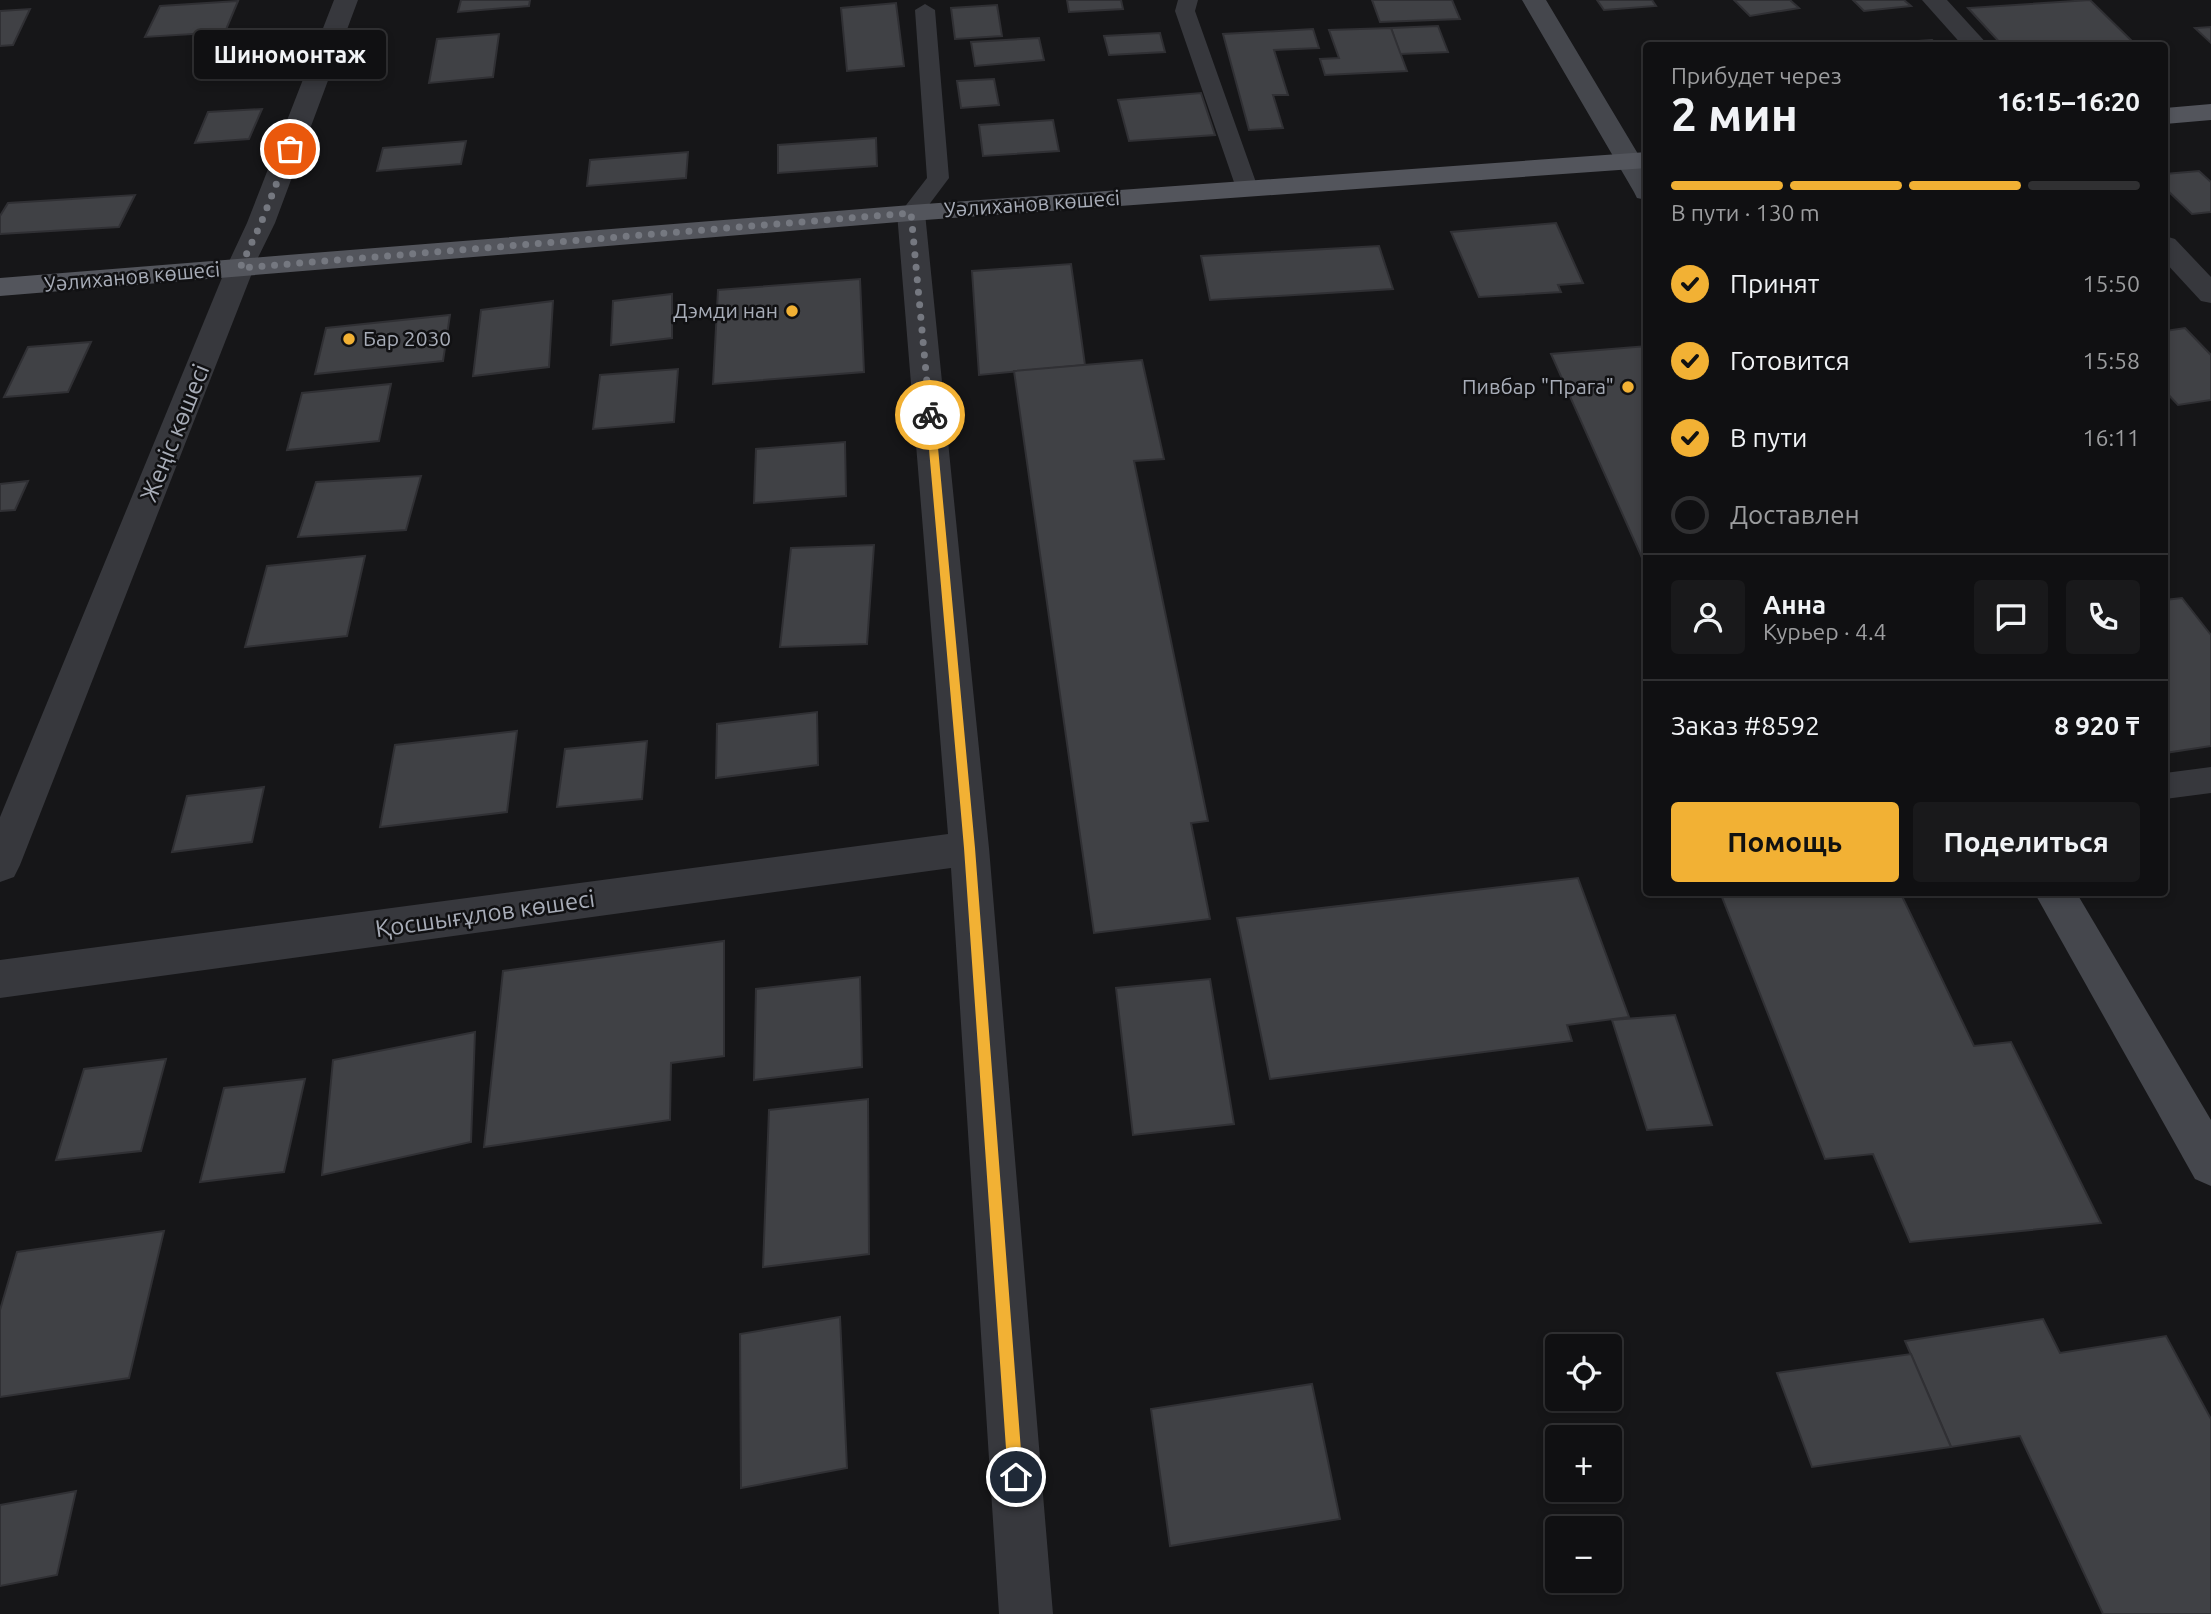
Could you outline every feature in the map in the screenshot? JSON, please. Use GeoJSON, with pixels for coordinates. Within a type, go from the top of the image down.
{"type":"FeatureCollection","features":[{"type":"Feature","properties":{"kind":"main road"},"geometry":{"type":"LineString","coordinates":[[1534,0],[1638,161],[1643,178]]}},
{"type":"Feature","properties":{"kind":"main road"},"geometry":{"type":"LineString","coordinates":[[2168,116],[2211,112]]}},
{"type":"Feature","properties":{"kind":"main road","name":"Уәлиханов көшесі"},"geometry":{"type":"LineString","coordinates":[[0,287],[911,213],[1638,161]]}},
{"type":"Feature","properties":{"kind":"main road"},"geometry":{"type":"LineString","coordinates":[[2056,896],[2211,1163]]}},
{"type":"Feature","properties":{"kind":"street","name":"Жеңіс көшесі"},"geometry":{"type":"LineString","coordinates":[[0,865],[240,268],[261,223],[346,0]]}},
{"type":"Feature","properties":{"kind":"street"},"geometry":{"type":"LineString","coordinates":[[1934,0],[1973,42]]}},
{"type":"Feature","properties":{"kind":"street"},"geometry":{"type":"LineString","coordinates":[[911,213],[969,848],[1026,1614]]}},
{"type":"Feature","properties":{"kind":"street"},"geometry":{"type":"LineString","coordinates":[[2168,248],[2211,294]]}},
{"type":"Feature","properties":{"kind":"street","name":"Қосшығұлов көшесі"},"geometry":{"type":"LineString","coordinates":[[0,979],[969,848]]}},
{"type":"Feature","properties":{"kind":"lane"},"geometry":{"type":"LineString","coordinates":[[1188,0],[1185,11],[1247,188]]}},
{"type":"Feature","properties":{"kind":"lane"},"geometry":{"type":"LineString","coordinates":[[911,213],[938,178],[925,10]]}},
{"type":"Feature","properties":{"kind":"lane"},"geometry":{"type":"LineString","coordinates":[[2168,786],[2211,780]]}},
{"type":"Feature","properties":{"kind":"building"},"geometry":{"type":"Polygon","coordinates":[[[461,0],[530,0],[529,6],[458,12],[461,0]]]}},
{"type":"Feature","properties":{"kind":"building"},"geometry":{"type":"Polygon","coordinates":[[[1067,0],[1121,0],[1123,9],[1069,12],[1067,0]]]}},
{"type":"Feature","properties":{"kind":"building"},"geometry":{"type":"Polygon","coordinates":[[[1372,0],[1452,0],[1460,19],[1380,22],[1372,0]]]}},
{"type":"Feature","properties":{"kind":"building"},"geometry":{"type":"Polygon","coordinates":[[[1597,0],[1652,0],[1656,6],[1604,10],[1597,0]]]}},
{"type":"Feature","properties":{"kind":"building"},"geometry":{"type":"Polygon","coordinates":[[[1734,0],[1790,0],[1799,8],[1750,16],[1734,0]]]}},
{"type":"Feature","properties":{"kind":"building"},"geometry":{"type":"Polygon","coordinates":[[[1853,0],[1904,0],[1911,6],[1864,11],[1853,0]]]}},
{"type":"Feature","properties":{"kind":"building"},"geometry":{"type":"Polygon","coordinates":[[[2090,0],[2133,42],[1999,42],[1968,8],[2090,0]]]}},
{"type":"Feature","properties":{"kind":"building"},"geometry":{"type":"Polygon","coordinates":[[[238,1],[225,32],[145,37],[160,6],[238,1]]]}},
{"type":"Feature","properties":{"kind":"building"},"geometry":{"type":"Polygon","coordinates":[[[896,3],[904,66],[847,71],[841,8],[896,3]]]}},
{"type":"Feature","properties":{"kind":"building"},"geometry":{"type":"Polygon","coordinates":[[[997,5],[1002,36],[955,39],[951,8],[997,5]]]}},
{"type":"Feature","properties":{"kind":"building"},"geometry":{"type":"Polygon","coordinates":[[[30,9],[13,45],[0,46],[0,11],[30,9]]]}},
{"type":"Feature","properties":{"kind":"building"},"geometry":{"type":"Polygon","coordinates":[[[1438,26],[1448,52],[1400,54],[1391,28],[1438,26]]]}},
{"type":"Feature","properties":{"kind":"building"},"geometry":{"type":"Polygon","coordinates":[[[2211,27],[2211,43],[2195,28],[2211,27]]]}},
{"type":"Feature","properties":{"kind":"building"},"geometry":{"type":"Polygon","coordinates":[[[1391,28],[1407,71],[1325,75],[1320,59],[1339,58],[1329,30],[1391,28]]]}},
{"type":"Feature","properties":{"kind":"building"},"geometry":{"type":"Polygon","coordinates":[[[1313,29],[1319,48],[1274,50],[1288,95],[1273,95],[1283,128],[1249,130],[1223,34],[1313,29]]]}},
{"type":"Feature","properties":{"kind":"building"},"geometry":{"type":"Polygon","coordinates":[[[1160,33],[1165,52],[1109,55],[1104,36],[1160,33]]]}},
{"type":"Feature","properties":{"kind":"building"},"geometry":{"type":"Polygon","coordinates":[[[499,34],[493,77],[429,83],[437,39],[499,34]]]}},
{"type":"Feature","properties":{"kind":"building"},"geometry":{"type":"Polygon","coordinates":[[[1039,38],[1044,60],[975,66],[971,42],[1039,38]]]}},
{"type":"Feature","properties":{"kind":"building"},"geometry":{"type":"Polygon","coordinates":[[[994,79],[999,105],[961,108],[957,81],[994,79]]]}},
{"type":"Feature","properties":{"kind":"building"},"geometry":{"type":"Polygon","coordinates":[[[1201,93],[1215,135],[1129,141],[1118,100],[1201,93]]]}},
{"type":"Feature","properties":{"kind":"building"},"geometry":{"type":"Polygon","coordinates":[[[262,109],[249,139],[195,143],[208,112],[262,109]]]}},
{"type":"Feature","properties":{"kind":"building"},"geometry":{"type":"Polygon","coordinates":[[[1053,120],[1059,151],[983,156],[979,125],[1053,120]]]}},
{"type":"Feature","properties":{"kind":"building"},"geometry":{"type":"Polygon","coordinates":[[[876,138],[877,166],[778,173],[778,145],[876,138]]]}},
{"type":"Feature","properties":{"kind":"building"},"geometry":{"type":"Polygon","coordinates":[[[466,141],[461,164],[377,171],[383,148],[466,141]]]}},
{"type":"Feature","properties":{"kind":"building"},"geometry":{"type":"Polygon","coordinates":[[[688,152],[686,178],[587,186],[590,160],[688,152]]]}},
{"type":"Feature","properties":{"kind":"building"},"geometry":{"type":"Polygon","coordinates":[[[2199,171],[2211,182],[2211,212],[2192,214],[2168,191],[2168,174],[2199,171]]]}},
{"type":"Feature","properties":{"kind":"building"},"geometry":{"type":"Polygon","coordinates":[[[135,195],[119,227],[0,234],[0,216],[8,203],[135,195]]]}},
{"type":"Feature","properties":{"kind":"building"},"geometry":{"type":"Polygon","coordinates":[[[1556,223],[1583,283],[1558,285],[1561,292],[1479,297],[1451,232],[1556,223]]]}},
{"type":"Feature","properties":{"kind":"building"},"geometry":{"type":"Polygon","coordinates":[[[1379,246],[1393,289],[1210,300],[1201,256],[1379,246]]]}},
{"type":"Feature","properties":{"kind":"building"},"geometry":{"type":"Polygon","coordinates":[[[1071,264],[1085,365],[979,375],[972,271],[1071,264]]]}},
{"type":"Feature","properties":{"kind":"building"},"geometry":{"type":"Polygon","coordinates":[[[860,279],[864,372],[713,384],[718,290],[860,279]]]}},
{"type":"Feature","properties":{"kind":"building"},"geometry":{"type":"Polygon","coordinates":[[[672,294],[672,338],[611,345],[613,301],[672,294]]]}},
{"type":"Feature","properties":{"kind":"building"},"geometry":{"type":"Polygon","coordinates":[[[553,301],[549,367],[473,376],[481,310],[553,301]]]}},
{"type":"Feature","properties":{"kind":"building"},"geometry":{"type":"Polygon","coordinates":[[[450,315],[443,361],[315,374],[326,328],[450,315]]]}},
{"type":"Feature","properties":{"kind":"building"},"geometry":{"type":"Polygon","coordinates":[[[2185,328],[2211,355],[2211,400],[2178,405],[2168,394],[2168,331],[2185,328]]]}},
{"type":"Feature","properties":{"kind":"building"},"geometry":{"type":"Polygon","coordinates":[[[91,342],[68,392],[4,397],[28,347],[91,342]]]}},
{"type":"Feature","properties":{"kind":"building"},"geometry":{"type":"Polygon","coordinates":[[[1643,346],[1643,560],[1551,354],[1643,346]]]}},
{"type":"Feature","properties":{"kind":"building"},"geometry":{"type":"Polygon","coordinates":[[[1142,360],[1164,459],[1134,461],[1208,821],[1191,823],[1210,919],[1094,933],[1014,371],[1142,360]]]}},
{"type":"Feature","properties":{"kind":"building"},"geometry":{"type":"Polygon","coordinates":[[[678,369],[674,422],[593,429],[600,375],[678,369]]]}},
{"type":"Feature","properties":{"kind":"building"},"geometry":{"type":"Polygon","coordinates":[[[391,384],[379,441],[287,450],[302,393],[391,384]]]}},
{"type":"Feature","properties":{"kind":"building"},"geometry":{"type":"Polygon","coordinates":[[[845,442],[846,496],[754,503],[756,449],[845,442]]]}},
{"type":"Feature","properties":{"kind":"building"},"geometry":{"type":"Polygon","coordinates":[[[421,476],[406,530],[298,537],[316,482],[421,476]]]}},
{"type":"Feature","properties":{"kind":"building"},"geometry":{"type":"Polygon","coordinates":[[[28,481],[15,510],[0,511],[0,484],[28,481]]]}},
{"type":"Feature","properties":{"kind":"building"},"geometry":{"type":"Polygon","coordinates":[[[874,545],[867,644],[780,647],[791,548],[874,545]]]}},
{"type":"Feature","properties":{"kind":"building"},"geometry":{"type":"Polygon","coordinates":[[[365,556],[347,636],[245,647],[267,566],[365,556]]]}},
{"type":"Feature","properties":{"kind":"building"},"geometry":{"type":"Polygon","coordinates":[[[2182,598],[2211,635],[2211,746],[2168,753],[2168,600],[2182,598]]]}},
{"type":"Feature","properties":{"kind":"building"},"geometry":{"type":"Polygon","coordinates":[[[817,712],[818,765],[716,778],[717,724],[817,712]]]}},
{"type":"Feature","properties":{"kind":"building"},"geometry":{"type":"Polygon","coordinates":[[[517,731],[507,812],[380,827],[395,745],[517,731]]]}},
{"type":"Feature","properties":{"kind":"building"},"geometry":{"type":"Polygon","coordinates":[[[647,741],[642,799],[557,807],[565,749],[647,741]]]}},
{"type":"Feature","properties":{"kind":"building"},"geometry":{"type":"Polygon","coordinates":[[[264,787],[252,842],[172,852],[187,796],[264,787]]]}},
{"type":"Feature","properties":{"kind":"building"},"geometry":{"type":"Polygon","coordinates":[[[1578,878],[1629,1017],[1567,1025],[1572,1041],[1270,1079],[1237,918],[1578,878]]]}},
{"type":"Feature","properties":{"kind":"building"},"geometry":{"type":"Polygon","coordinates":[[[1722,896],[1902,896],[1974,1046],[2011,1042],[2101,1223],[1910,1242],[1873,1154],[1825,1159],[1722,896]]]}},
{"type":"Feature","properties":{"kind":"building"},"geometry":{"type":"Polygon","coordinates":[[[724,941],[724,1056],[671,1063],[670,1120],[484,1147],[503,971],[724,941]]]}},
{"type":"Feature","properties":{"kind":"building"},"geometry":{"type":"Polygon","coordinates":[[[860,977],[862,1067],[754,1080],[756,989],[860,977]]]}},
{"type":"Feature","properties":{"kind":"building"},"geometry":{"type":"Polygon","coordinates":[[[1210,979],[1234,1124],[1133,1135],[1116,988],[1210,979]]]}},
{"type":"Feature","properties":{"kind":"building"},"geometry":{"type":"Polygon","coordinates":[[[1675,1015],[1712,1125],[1647,1130],[1612,1020],[1675,1015]]]}},
{"type":"Feature","properties":{"kind":"building"},"geometry":{"type":"Polygon","coordinates":[[[475,1032],[471,1142],[322,1175],[333,1060],[475,1032]]]}},
{"type":"Feature","properties":{"kind":"building"},"geometry":{"type":"Polygon","coordinates":[[[166,1059],[141,1151],[56,1160],[84,1069],[166,1059]]]}},
{"type":"Feature","properties":{"kind":"building"},"geometry":{"type":"Polygon","coordinates":[[[305,1079],[284,1172],[200,1182],[224,1088],[305,1079]]]}},
{"type":"Feature","properties":{"kind":"building"},"geometry":{"type":"Polygon","coordinates":[[[868,1099],[869,1254],[763,1267],[769,1110],[868,1099]]]}},
{"type":"Feature","properties":{"kind":"building"},"geometry":{"type":"Polygon","coordinates":[[[164,1231],[129,1378],[0,1397],[0,1310],[17,1252],[164,1231]]]}},
{"type":"Feature","properties":{"kind":"building"},"geometry":{"type":"Polygon","coordinates":[[[840,1317],[847,1468],[741,1488],[740,1334],[840,1317]]]}},
{"type":"Feature","properties":{"kind":"building"},"geometry":{"type":"Polygon","coordinates":[[[2043,1319],[2060,1353],[2166,1336],[2211,1419],[2211,1614],[2103,1614],[2020,1436],[1951,1447],[1905,1341],[2043,1319]]]}},
{"type":"Feature","properties":{"kind":"building"},"geometry":{"type":"Polygon","coordinates":[[[1911,1354],[1951,1447],[1812,1467],[1777,1373],[1911,1354]]]}},
{"type":"Feature","properties":{"kind":"building"},"geometry":{"type":"Polygon","coordinates":[[[1312,1384],[1340,1519],[1170,1546],[1151,1409],[1312,1384]]]}},
{"type":"Feature","properties":{"kind":"building"},"geometry":{"type":"Polygon","coordinates":[[[76,1491],[57,1575],[0,1586],[0,1505],[76,1491]]]}},
{"type":"Feature","properties":{"kind":"way so far"},"geometry":{"type":"LineString","coordinates":[[290,149],[240,268],[911,213],[930,415]]}},
{"type":"Feature","properties":{"kind":"place","name":"Шиномонтаж"},"geometry":{"type":"Point","coordinates":[290,149]}},
{"type":"Feature","properties":{"kind":"place","name":"Дэмди нан"},"geometry":{"type":"Point","coordinates":[792,311]}},
{"type":"Feature","properties":{"kind":"place","name":"Бар 2030"},"geometry":{"type":"Point","coordinates":[349,339]}},
{"type":"Feature","properties":{"kind":"place","name":"Пивбар \"Прага\""},"geometry":{"type":"Point","coordinates":[1628,387]}},
{"type":"Feature","properties":{"kind":"route"},"geometry":{"type":"LineString","coordinates":[[930,415],[969,848],[1016,1477]]}}]}
